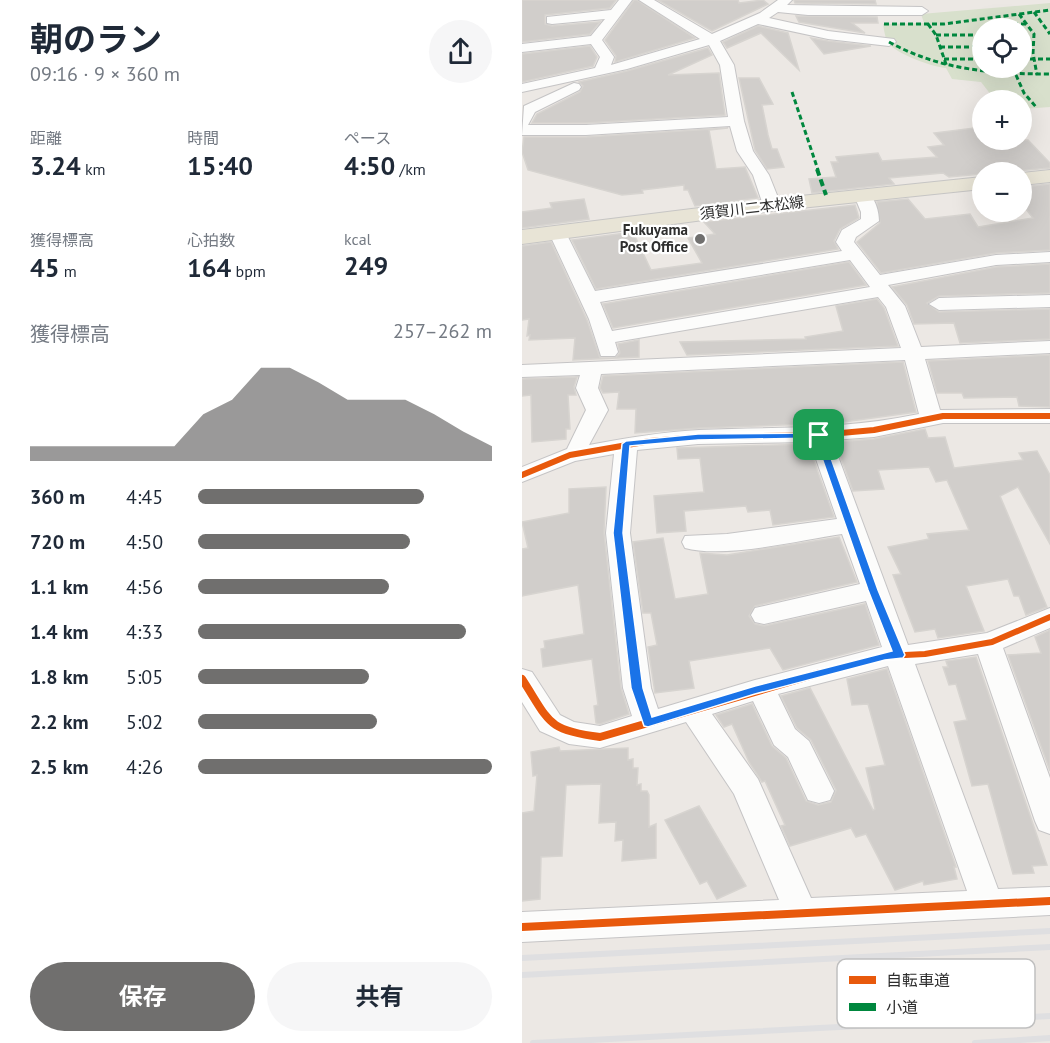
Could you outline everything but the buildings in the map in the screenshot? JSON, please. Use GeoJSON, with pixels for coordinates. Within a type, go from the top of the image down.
{"type":"FeatureCollection","features":[{"type":"Feature","properties":{"kind":"main road"},"geometry":{"type":"LineString","coordinates":[[1032,178],[1050,176]]}},
{"type":"Feature","properties":{"kind":"main road","name":"須賀川二本松線"},"geometry":{"type":"LineString","coordinates":[[522,237],[772,205],[972,184]]}},
{"type":"Feature","properties":{"kind":"street"},"geometry":{"type":"LineString","coordinates":[[595,40],[626,0]]}},
{"type":"Feature","properties":{"kind":"street"},"geometry":{"type":"LineString","coordinates":[[649,3],[672,2]]}},
{"type":"Feature","properties":{"kind":"street"},"geometry":{"type":"LineString","coordinates":[[649,3],[709,38],[718,46],[727,65],[736,121],[747,156],[761,175],[772,205]]}},
{"type":"Feature","properties":{"kind":"street"},"geometry":{"type":"LineString","coordinates":[[522,88],[581,76],[709,38],[758,20],[782,4],[808,11],[883,5],[922,10]]}},
{"type":"Feature","properties":{"kind":"street"},"geometry":{"type":"LineString","coordinates":[[552,20],[613,14]]}},
{"type":"Feature","properties":{"kind":"street"},"geometry":{"type":"LineString","coordinates":[[758,20],[828,35],[889,42]]}},
{"type":"Feature","properties":{"kind":"street"},"geometry":{"type":"LineString","coordinates":[[601,70],[607,57],[615,52],[709,38]]}},
{"type":"Feature","properties":{"kind":"street"},"geometry":{"type":"LineString","coordinates":[[522,48],[595,40],[615,52]]}},
{"type":"Feature","properties":{"kind":"street"},"geometry":{"type":"LineString","coordinates":[[522,123],[529,109],[580,84],[581,76]]}},
{"type":"Feature","properties":{"kind":"street"},"geometry":{"type":"LineString","coordinates":[[522,130],[586,130],[736,121]]}},
{"type":"Feature","properties":{"kind":"street"},"geometry":{"type":"LineString","coordinates":[[862,195],[870,213],[870,222],[850,233],[845,239],[895,306],[916,361],[932,419]]}},
{"type":"Feature","properties":{"kind":"street"},"geometry":{"type":"LineString","coordinates":[[558,233],[606,338],[608,351],[587,388],[597,410],[578,446],[579,453]]}},
{"type":"Feature","properties":{"kind":"street"},"geometry":{"type":"LineString","coordinates":[[589,298],[855,254]]}},
{"type":"Feature","properties":{"kind":"street"},"geometry":{"type":"LineString","coordinates":[[606,338],[880,286],[996,260],[1050,257]]}},
{"type":"Feature","properties":{"kind":"street"},"geometry":{"type":"LineString","coordinates":[[939,304],[1050,301]]}},
{"type":"Feature","properties":{"kind":"street"},"geometry":{"type":"LineString","coordinates":[[522,371],[1050,347]]}},
{"type":"Feature","properties":{"kind":"street"},"geometry":{"type":"LineString","coordinates":[[522,475],[579,453],[626,444],[698,437],[819,435],[874,430],[954,415],[1047,416],[1050,438]]}},
{"type":"Feature","properties":{"kind":"street"},"geometry":{"type":"LineString","coordinates":[[819,435],[988,905]]}},
{"type":"Feature","properties":{"kind":"street"},"geometry":{"type":"LineString","coordinates":[[626,444],[618,533],[637,688],[648,723]]}},
{"type":"Feature","properties":{"kind":"street"},"geometry":{"type":"LineString","coordinates":[[694,542],[727,542],[767,538],[851,525]]}},
{"type":"Feature","properties":{"kind":"street"},"geometry":{"type":"LineString","coordinates":[[764,615],[873,590]]}},
{"type":"Feature","properties":{"kind":"street"},"geometry":{"type":"LineString","coordinates":[[522,679],[550,723],[563,731],[600,737],[761,689],[885,656],[925,654],[988,643],[1050,617]]}},
{"type":"Feature","properties":{"kind":"street"},"geometry":{"type":"LineString","coordinates":[[988,643],[1050,820]]}},
{"type":"Feature","properties":{"kind":"street"},"geometry":{"type":"LineString","coordinates":[[761,689],[784,737],[799,749],[819,791]]}},
{"type":"Feature","properties":{"kind":"street"},"geometry":{"type":"LineString","coordinates":[[693,709],[747,788],[795,898],[798,913]]}},
{"type":"Feature","properties":{"kind":"street"},"geometry":{"type":"LineString","coordinates":[[522,927],[1050,902]]}},
{"type":"Feature","properties":{"kind":"green space"},"geometry":{"type":"Polygon","coordinates":[[[1050,3],[1050,107],[1032,108],[1032,90],[987,90],[981,82],[952,79],[946,68],[915,59],[888,43],[883,24],[924,23],[921,14],[1050,3]]]}},
{"type":"Feature","properties":{"kind":"railway"},"geometry":{"type":"LineString","coordinates":[[522,958],[1050,931]]}},
{"type":"Feature","properties":{"kind":"railway"},"geometry":{"type":"LineString","coordinates":[[522,975],[1050,947]]}},
{"type":"Feature","properties":{"kind":"railway"},"geometry":{"type":"LineString","coordinates":[[1035,1017],[1050,1016]]}},
{"type":"Feature","properties":{"kind":"railway"},"geometry":{"type":"LineString","coordinates":[[533,1043],[837,1027]]}},
{"type":"Feature","properties":{"kind":"railway"},"geometry":{"type":"LineString","coordinates":[[975,1043],[1050,1038]]}},
{"type":"Feature","properties":{"kind":"marked path"},"geometry":{"type":"LineString","coordinates":[[884,24],[944,24],[1050,10]]}},
{"type":"Feature","properties":{"kind":"marked path"},"geometry":{"type":"LineString","coordinates":[[1034,12],[1050,34]]}},
{"type":"Feature","properties":{"kind":"marked path"},"geometry":{"type":"LineString","coordinates":[[1019,14],[1034,34],[1033,53],[1037,75]]}},
{"type":"Feature","properties":{"kind":"marked path"},"geometry":{"type":"LineString","coordinates":[[928,24],[936,35],[947,67]]}},
{"type":"Feature","properties":{"kind":"marked path"},"geometry":{"type":"LineString","coordinates":[[936,35],[972,35]]}},
{"type":"Feature","properties":{"kind":"marked path"},"geometry":{"type":"LineString","coordinates":[[889,42],[927,60],[967,70],[1008,74],[1050,74]]}},
{"type":"Feature","properties":{"kind":"marked path"},"geometry":{"type":"LineString","coordinates":[[940,47],[972,47]]}},
{"type":"Feature","properties":{"kind":"marked path"},"geometry":{"type":"LineString","coordinates":[[944,59],[972,59]]}},
{"type":"Feature","properties":{"kind":"marked path"},"geometry":{"type":"LineString","coordinates":[[1032,59],[1050,59]]}},
{"type":"Feature","properties":{"kind":"marked path"},"geometry":{"type":"LineString","coordinates":[[1017,78],[1024,93],[1036,107]]}},
{"type":"Feature","properties":{"kind":"marked path"},"geometry":{"type":"LineString","coordinates":[[792,92],[826,195]]}},
{"type":"Feature","properties":{"kind":"cycle path"},"geometry":{"type":"LineString","coordinates":[[522,475],[570,455],[650,441],[698,437],[819,435],[874,430],[943,416],[1050,416]]}},
{"type":"Feature","properties":{"kind":"cycle path"},"geometry":{"type":"LineString","coordinates":[[522,679],[550,723],[569,733],[600,737],[755,690],[885,656],[925,654],[992,642],[1050,617]]}},
{"type":"Feature","properties":{"kind":"cycle path"},"geometry":{"type":"LineString","coordinates":[[522,927],[1050,901]]}},
{"type":"Feature","properties":{"kind":"place","name":"Fukuyama Post Office"},"geometry":{"type":"Point","coordinates":[700,239]}},
{"type":"Feature","properties":{"kind":"route"},"geometry":{"type":"LineString","coordinates":[[819,435],[873,590],[899,655],[885,656],[755,690],[648,723],[637,688],[618,533],[626,444],[698,437],[819,435]]}}]}
